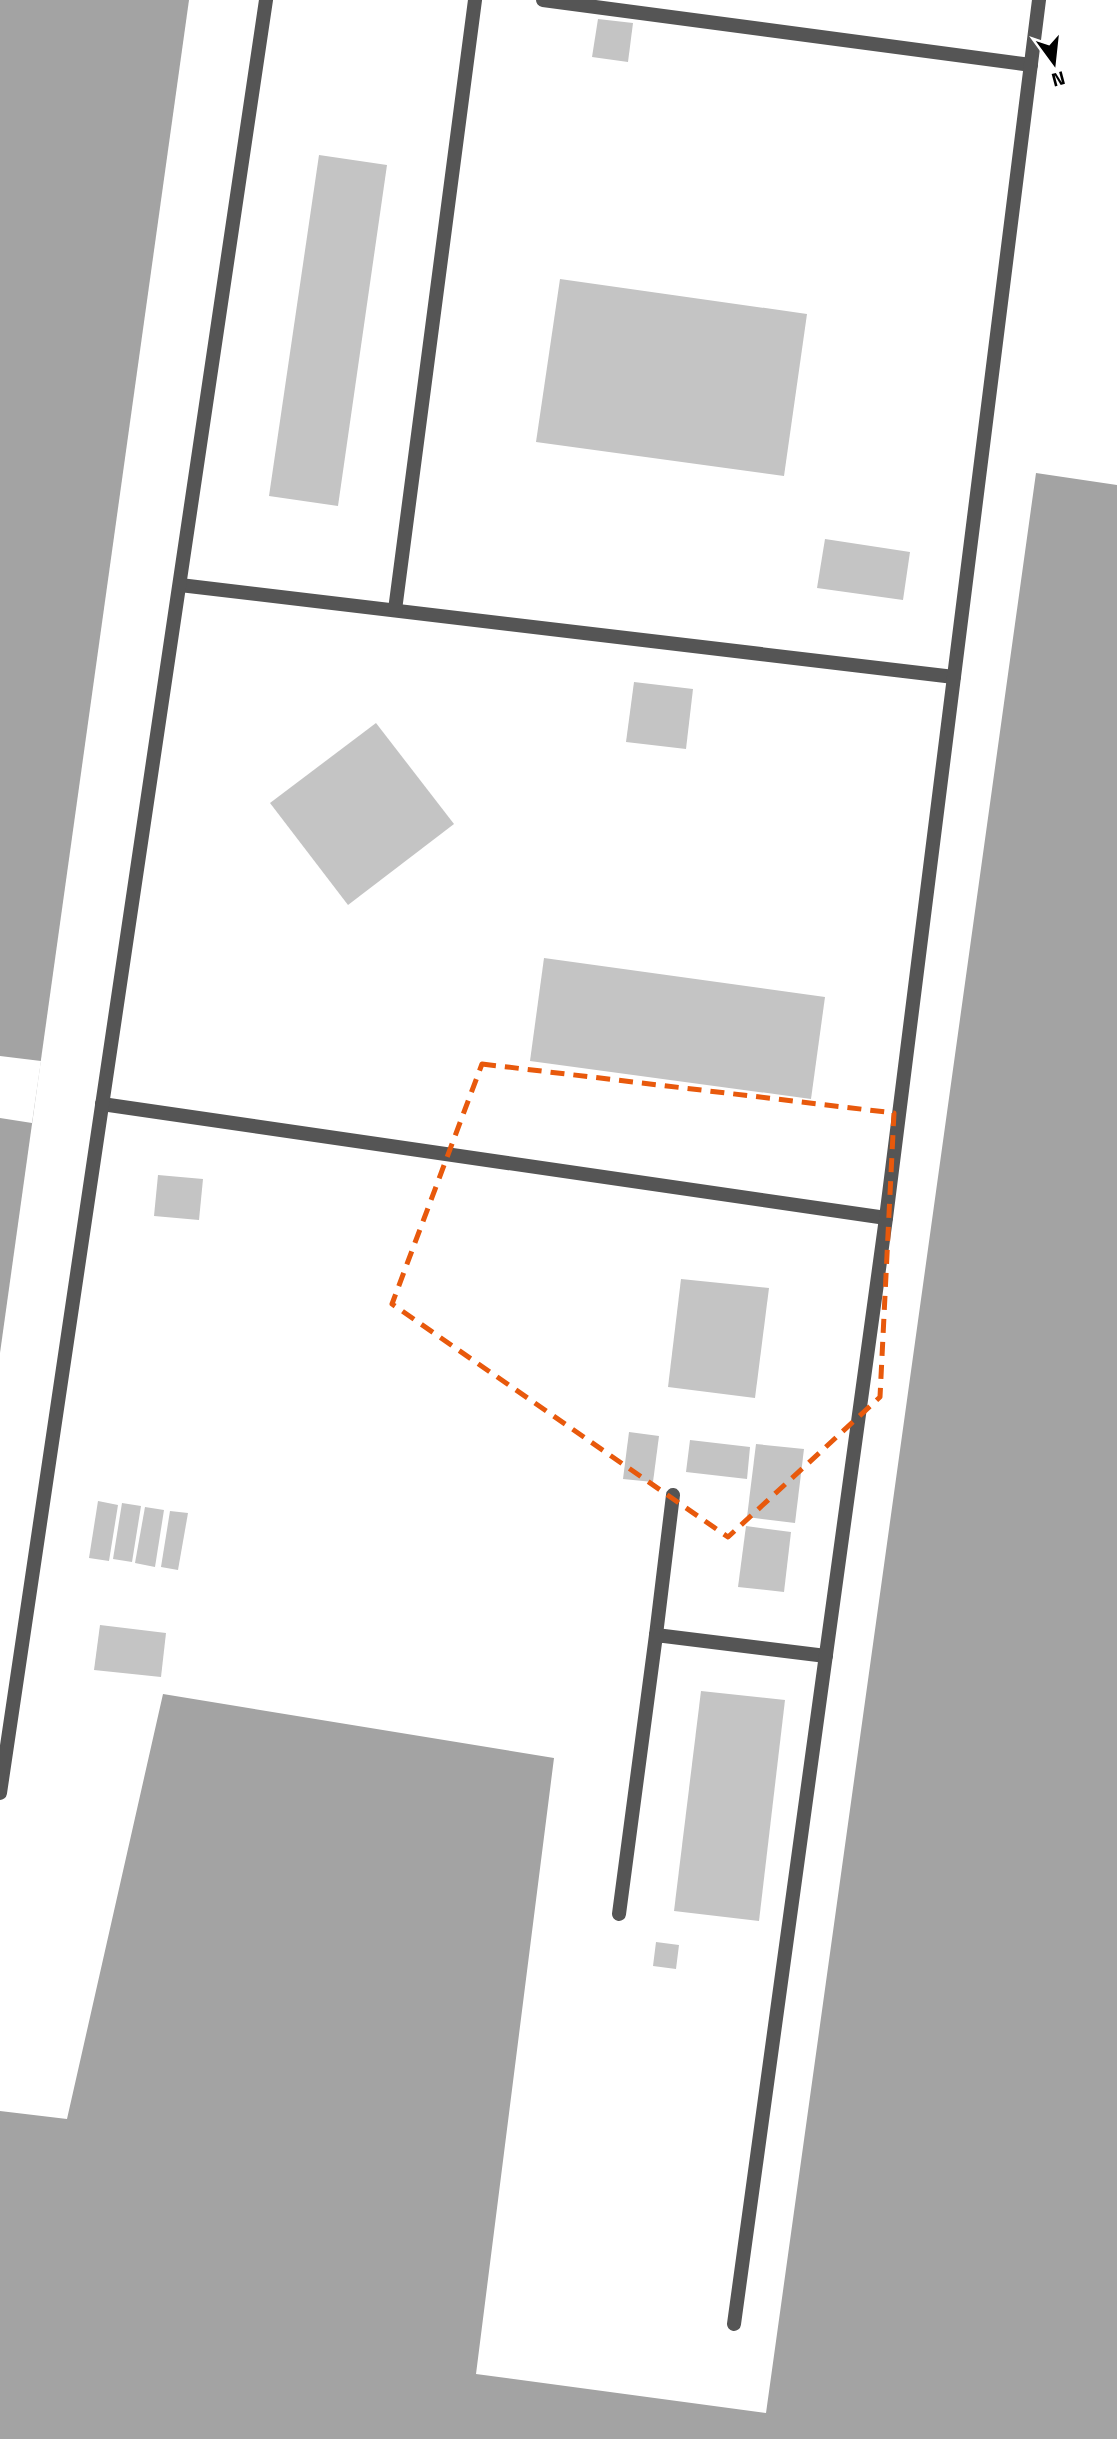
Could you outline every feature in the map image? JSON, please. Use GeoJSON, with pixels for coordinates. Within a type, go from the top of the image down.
{"type":"FeatureCollection","features":[{"type":"Feature","properties":{"kind":"lane"},"geometry":{"type":"LineString","coordinates":[[0,1793],[266,0]]}},
{"type":"Feature","properties":{"kind":"lane"},"geometry":{"type":"LineString","coordinates":[[395,610],[475,0]]}},
{"type":"Feature","properties":{"kind":"lane"},"geometry":{"type":"LineString","coordinates":[[543,0],[1031,65]]}},
{"type":"Feature","properties":{"kind":"lane"},"geometry":{"type":"LineString","coordinates":[[734,2324],[886,1218],[1039,0]]}},
{"type":"Feature","properties":{"kind":"lane"},"geometry":{"type":"LineString","coordinates":[[180,585],[954,677]]}},
{"type":"Feature","properties":{"kind":"lane"},"geometry":{"type":"LineString","coordinates":[[102,1104],[886,1218]]}},
{"type":"Feature","properties":{"kind":"lane"},"geometry":{"type":"LineString","coordinates":[[619,1914],[673,1495]]}},
{"type":"Feature","properties":{"kind":"lane"},"geometry":{"type":"LineString","coordinates":[[656,1635],[826,1656]]}},
{"type":"Feature","properties":{"kind":"highlighted area"},"geometry":{"type":"Polygon","coordinates":[[[482,1064],[894,1113],[880,1397],[728,1537],[392,1304],[482,1064]]]}},
{"type":"Feature","properties":{"kind":"shaded area"},"geometry":{"type":"Polygon","coordinates":[[[0,0],[189,0],[0,1353],[0,0]]]}},
{"type":"Feature","properties":{"kind":"shaded area"},"geometry":{"type":"Polygon","coordinates":[[[1036,473],[1117,485],[1117,2439],[0,2439],[0,2111],[67,2119],[163,1694],[554,1758],[476,2374],[766,2413],[1036,473]]]}},
{"type":"Feature","properties":{"kind":"pier"},"geometry":{"type":"Polygon","coordinates":[[[0,1056],[41,1061],[32,1123],[0,1118],[0,1056]]]}},
{"type":"Feature","properties":{"kind":"building"},"geometry":{"type":"Polygon","coordinates":[[[598,19],[633,23],[628,62],[592,57],[598,19]]]}},
{"type":"Feature","properties":{"kind":"building"},"geometry":{"type":"Polygon","coordinates":[[[319,155],[387,165],[338,506],[269,496],[319,155]]]}},
{"type":"Feature","properties":{"kind":"building"},"geometry":{"type":"Polygon","coordinates":[[[560,279],[807,314],[784,476],[536,442],[560,279]]]}},
{"type":"Feature","properties":{"kind":"building"},"geometry":{"type":"Polygon","coordinates":[[[825,539],[910,552],[903,600],[817,588],[825,539]]]}},
{"type":"Feature","properties":{"kind":"building"},"geometry":{"type":"Polygon","coordinates":[[[634,682],[693,689],[686,749],[626,742],[634,682]]]}},
{"type":"Feature","properties":{"kind":"building"},"geometry":{"type":"Polygon","coordinates":[[[376,723],[454,824],[348,905],[270,803],[376,723]]]}},
{"type":"Feature","properties":{"kind":"building"},"geometry":{"type":"Polygon","coordinates":[[[544,958],[825,997],[811,1099],[530,1061],[544,958]]]}},
{"type":"Feature","properties":{"kind":"building"},"geometry":{"type":"Polygon","coordinates":[[[158,1175],[203,1179],[199,1220],[154,1216],[158,1175]]]}},
{"type":"Feature","properties":{"kind":"building"},"geometry":{"type":"Polygon","coordinates":[[[681,1279],[769,1288],[755,1398],[668,1387],[681,1279]]]}},
{"type":"Feature","properties":{"kind":"building"},"geometry":{"type":"Polygon","coordinates":[[[629,1432],[659,1436],[653,1482],[623,1479],[629,1432]]]}},
{"type":"Feature","properties":{"kind":"building"},"geometry":{"type":"Polygon","coordinates":[[[690,1440],[750,1447],[747,1479],[686,1472],[690,1440]]]}},
{"type":"Feature","properties":{"kind":"building"},"geometry":{"type":"Polygon","coordinates":[[[756,1444],[804,1449],[795,1523],[747,1517],[756,1444]]]}},
{"type":"Feature","properties":{"kind":"building"},"geometry":{"type":"Polygon","coordinates":[[[98,1501],[118,1505],[109,1561],[89,1558],[98,1501]]]}},
{"type":"Feature","properties":{"kind":"building"},"geometry":{"type":"Polygon","coordinates":[[[122,1503],[141,1506],[132,1562],[113,1559],[122,1503]]]}},
{"type":"Feature","properties":{"kind":"building"},"geometry":{"type":"Polygon","coordinates":[[[145,1507],[164,1510],[155,1567],[135,1563],[145,1507]]]}},
{"type":"Feature","properties":{"kind":"building"},"geometry":{"type":"Polygon","coordinates":[[[170,1511],[188,1513],[178,1570],[161,1567],[170,1511]]]}},
{"type":"Feature","properties":{"kind":"building"},"geometry":{"type":"Polygon","coordinates":[[[746,1526],[791,1532],[784,1592],[738,1587],[746,1526]]]}},
{"type":"Feature","properties":{"kind":"building"},"geometry":{"type":"Polygon","coordinates":[[[100,1625],[166,1633],[161,1677],[94,1670],[100,1625]]]}},
{"type":"Feature","properties":{"kind":"building"},"geometry":{"type":"Polygon","coordinates":[[[701,1691],[785,1700],[759,1921],[674,1911],[701,1691]]]}},
{"type":"Feature","properties":{"kind":"building"},"geometry":{"type":"Polygon","coordinates":[[[656,1942],[679,1945],[676,1969],[653,1966],[656,1942]]]}}]}
